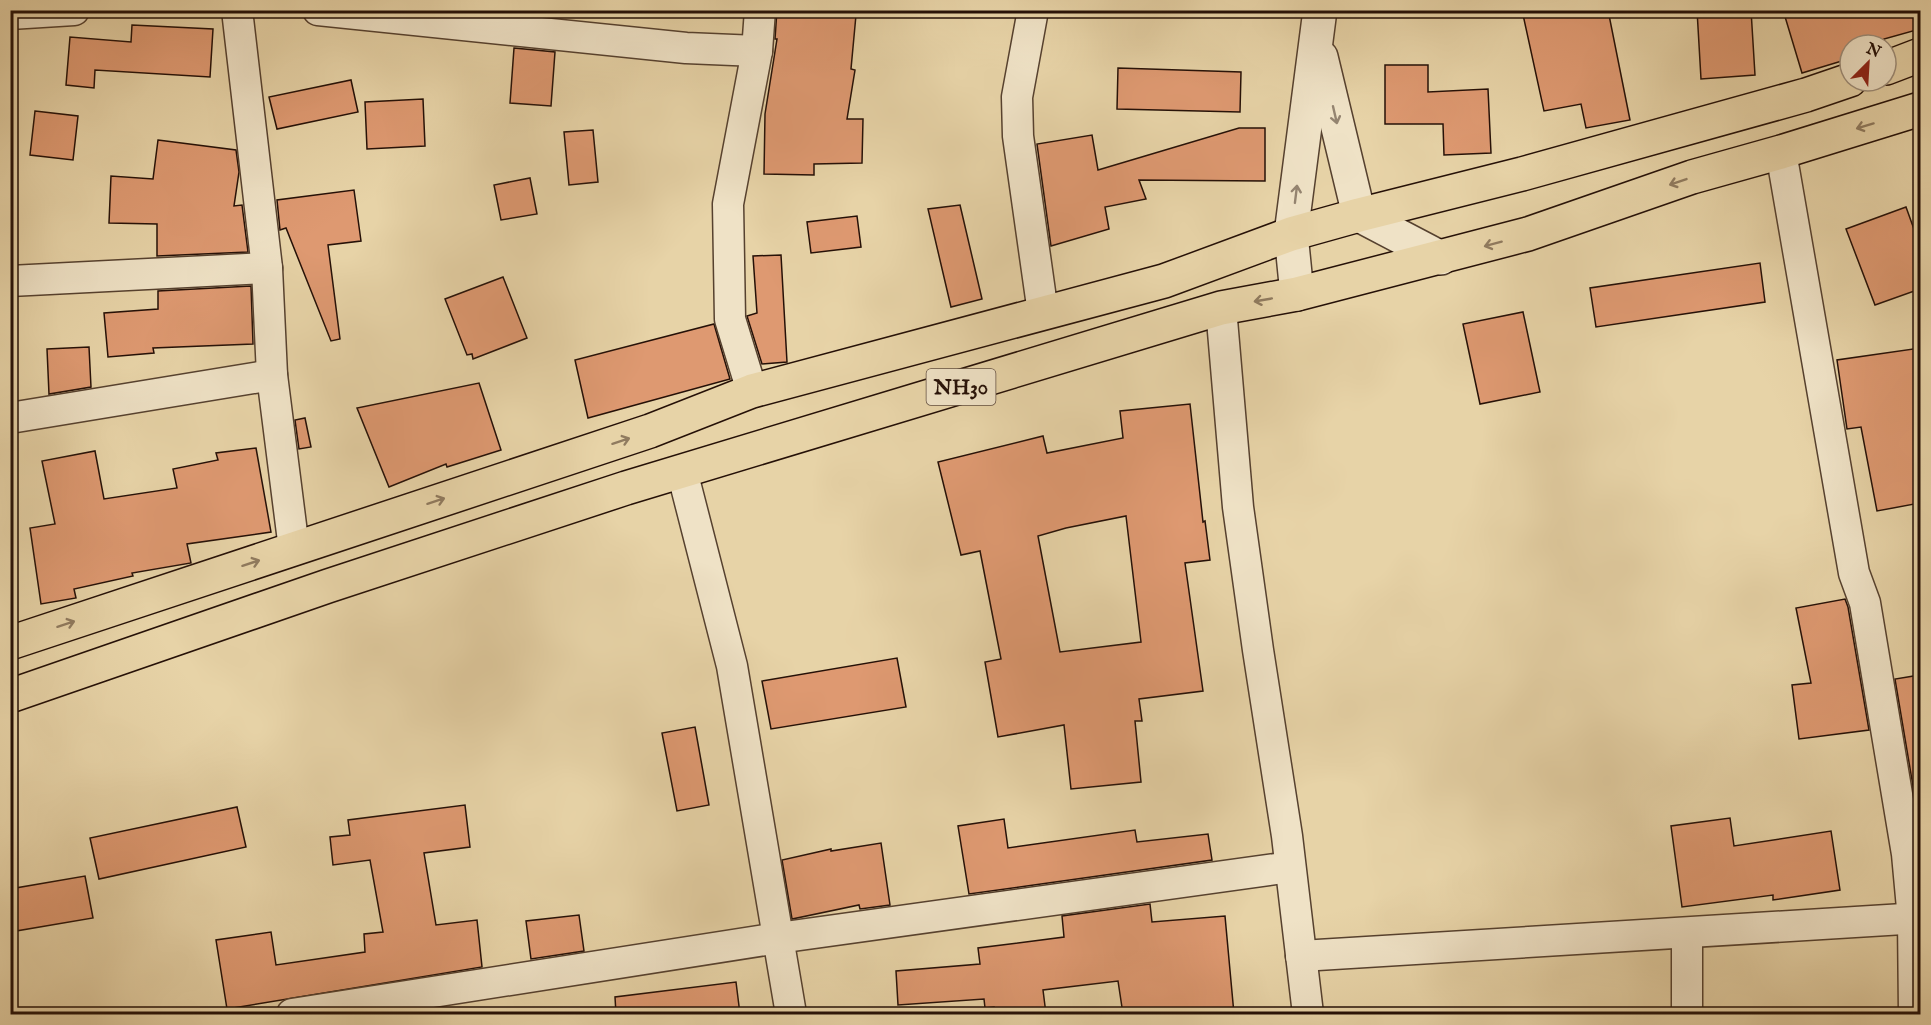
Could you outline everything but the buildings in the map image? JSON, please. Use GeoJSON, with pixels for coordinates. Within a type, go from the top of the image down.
{"type":"FeatureCollection","features":[{"type":"Feature","properties":{"kind":"highway"},"geometry":{"type":"LineString","coordinates":[[1898,63],[1920,55]]}},
{"type":"Feature","properties":{"kind":"highway","name":"NH30"},"geometry":{"type":"LineString","coordinates":[[10,643],[650,431],[752,391],[1164,281],[1291,234],[1359,214],[1522,174],[1806,96],[1838,84]]}},
{"type":"Feature","properties":{"kind":"highway","name":"NH30"},"geometry":{"type":"LineString","coordinates":[[10,696],[328,586],[682,471],[1221,308],[1297,294],[1528,234],[1692,177],[1920,109]]}},
{"type":"Feature","properties":{"kind":"street"},"geometry":{"type":"LineString","coordinates":[[12,12],[74,10]]}},
{"type":"Feature","properties":{"kind":"street"},"geometry":{"type":"LineString","coordinates":[[237,10],[267,268],[273,375],[294,549]]}},
{"type":"Feature","properties":{"kind":"street"},"geometry":{"type":"LineString","coordinates":[[318,10],[566,22],[686,48],[757,51]]}},
{"type":"Feature","properties":{"kind":"street"},"geometry":{"type":"LineString","coordinates":[[752,391],[730,319],[728,204],[757,51],[760,10]]}},
{"type":"Feature","properties":{"kind":"street"},"geometry":{"type":"LineString","coordinates":[[1033,10],[1017,97],[1018,136],[1043,313]]}},
{"type":"Feature","properties":{"kind":"street"},"geometry":{"type":"LineString","coordinates":[[1318,24],[1359,214],[1441,258]]}},
{"type":"Feature","properties":{"kind":"street"},"geometry":{"type":"LineString","coordinates":[[1297,294],[1291,234],[1318,24]]}},
{"type":"Feature","properties":{"kind":"street"},"geometry":{"type":"LineString","coordinates":[[1781,152],[1854,573],[1865,603],[1917,919],[1914,1014]]}},
{"type":"Feature","properties":{"kind":"street"},"geometry":{"type":"LineString","coordinates":[[10,282],[267,268]]}},
{"type":"Feature","properties":{"kind":"street"},"geometry":{"type":"LineString","coordinates":[[1221,308],[1238,507],[1290,867],[1308,1014]]}},
{"type":"Feature","properties":{"kind":"street"},"geometry":{"type":"LineString","coordinates":[[10,418],[273,375]]}},
{"type":"Feature","properties":{"kind":"street"},"geometry":{"type":"LineString","coordinates":[[682,471],[732,666],[791,1014]]}},
{"type":"Feature","properties":{"kind":"street"},"geometry":{"type":"LineString","coordinates":[[291,1014],[778,938],[1290,867]]}},
{"type":"Feature","properties":{"kind":"street"},"geometry":{"type":"LineString","coordinates":[[1301,956],[1917,919]]}},
{"type":"Feature","properties":{"kind":"street"},"geometry":{"type":"LineString","coordinates":[[1687,933],[1687,1014]]}}]}
